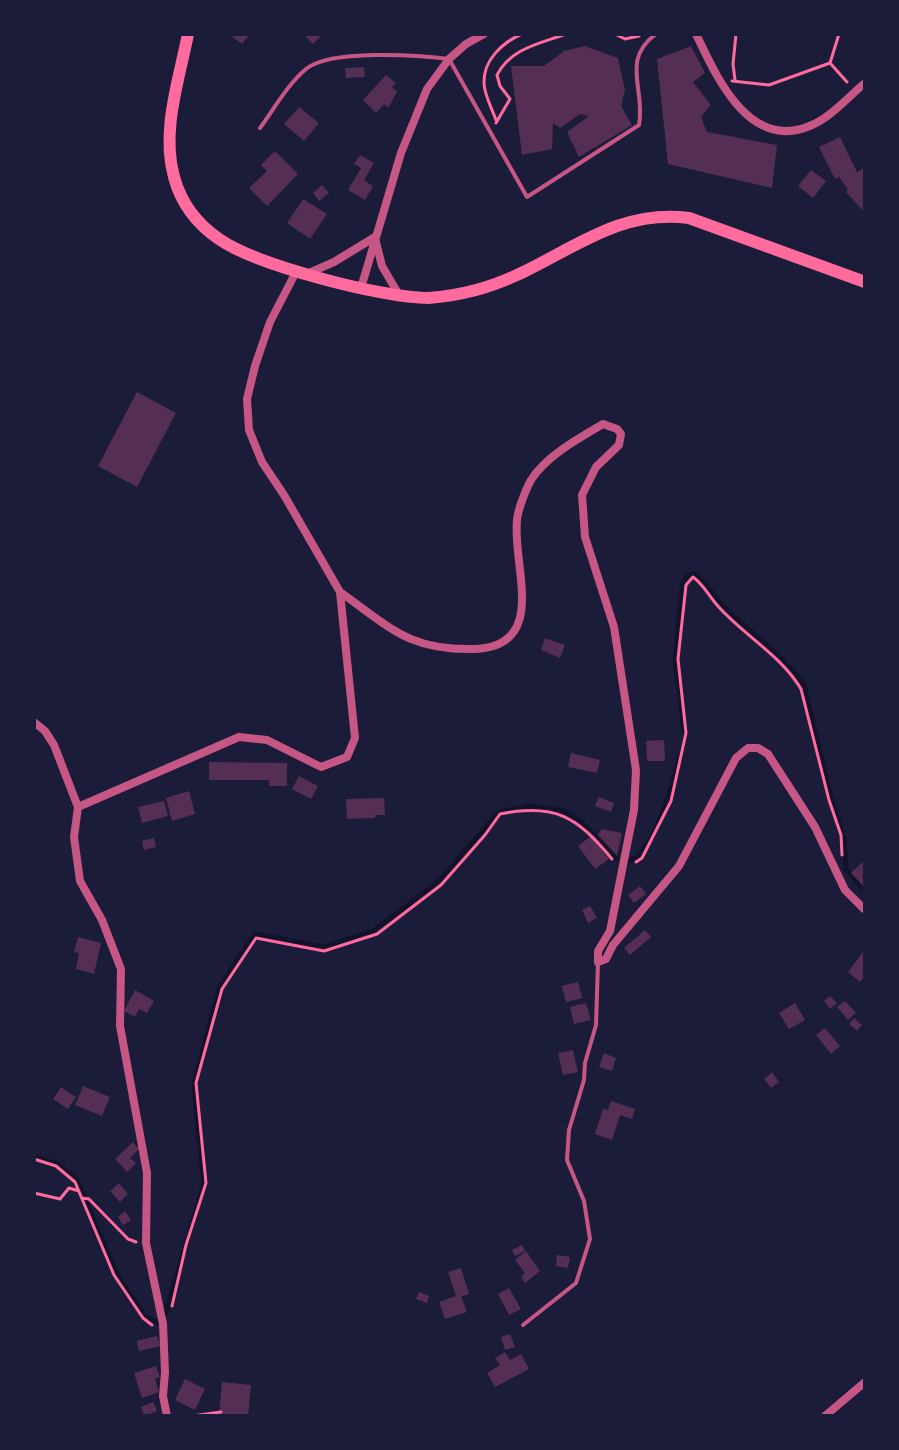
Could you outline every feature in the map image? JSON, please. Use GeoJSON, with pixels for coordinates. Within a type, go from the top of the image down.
{"type":"FeatureCollection","features":[{"type":"Feature","properties":{"kind":"main road"},"geometry":{"type":"LineString","coordinates":[[188,34],[169,138],[169,157],[181,197],[195,218],[221,241],[242,251],[361,288],[430,298],[500,284],[614,225],[662,215],[689,218],[865,282]]}},
{"type":"Feature","properties":{"kind":"street"},"geometry":{"type":"LineString","coordinates":[[361,288],[413,121],[427,89],[449,59],[484,34]]}},
{"type":"Feature","properties":{"kind":"street"},"geometry":{"type":"LineString","coordinates":[[696,34],[722,88],[744,113],[769,128],[793,132],[815,124],[865,83]]}},
{"type":"Feature","properties":{"kind":"street"},"geometry":{"type":"LineString","coordinates":[[376,237],[334,262],[303,272],[270,322],[247,399],[249,430],[262,462],[340,592],[396,634],[422,645],[459,649],[493,648],[512,637],[522,621],[517,519],[531,480],[548,461],[603,424],[617,429],[621,434],[619,445],[596,467],[582,495],[585,537],[614,627],[634,755],[634,810],[610,931],[598,951],[598,962],[606,959],[613,945],[679,866],[736,758],[748,748],[758,748],[768,754],[815,827],[845,890],[865,910]]}},
{"type":"Feature","properties":{"kind":"street"},"geometry":{"type":"LineString","coordinates":[[376,237],[382,266],[399,295]]}},
{"type":"Feature","properties":{"kind":"street"},"geometry":{"type":"LineString","coordinates":[[78,807],[239,737],[267,740],[321,767],[347,757],[355,738],[340,592]]}},
{"type":"Feature","properties":{"kind":"street"},"geometry":{"type":"LineString","coordinates":[[34,722],[54,745],[78,807],[74,837],[80,881],[102,920],[121,969],[120,1026],[147,1173],[146,1243],[163,1324],[163,1396],[167,1416]]}},
{"type":"Feature","properties":{"kind":"street"},"geometry":{"type":"LineString","coordinates":[[825,1416],[865,1382]]}},
{"type":"Feature","properties":{"kind":"lane"},"geometry":{"type":"LineString","coordinates":[[260,128],[308,66],[358,56],[422,55],[449,59],[527,197],[639,125],[637,58],[641,46],[656,34]]}},
{"type":"Feature","properties":{"kind":"lane"},"geometry":{"type":"LineString","coordinates":[[523,1325],[576,1283],[590,1239],[584,1201],[567,1160],[569,1130],[596,1025],[598,962]]}},
{"type":"Feature","properties":{"kind":"path"},"geometry":{"type":"LineString","coordinates":[[522,34],[507,41],[489,61],[484,82],[497,124],[510,99],[500,86],[497,75],[503,63],[516,52],[566,34]]}},
{"type":"Feature","properties":{"kind":"path"},"geometry":{"type":"LineString","coordinates":[[615,34],[625,39],[634,39],[642,34]]}},
{"type":"Feature","properties":{"kind":"path"},"geometry":{"type":"LineString","coordinates":[[735,80],[736,34]]}},
{"type":"Feature","properties":{"kind":"path"},"geometry":{"type":"LineString","coordinates":[[830,63],[839,34]]}},
{"type":"Feature","properties":{"kind":"path"},"geometry":{"type":"LineString","coordinates":[[722,88],[735,80],[769,85],[830,63]]}},
{"type":"Feature","properties":{"kind":"path"},"geometry":{"type":"LineString","coordinates":[[830,63],[855,91]]}},
{"type":"Feature","properties":{"kind":"path"},"geometry":{"type":"LineString","coordinates":[[84,1198],[114,1275],[143,1318],[150,1324],[163,1324],[171,1315],[186,1245],[206,1183],[196,1083],[222,989],[256,938],[324,951],[377,934],[441,885],[500,814],[530,808],[579,823],[621,867],[642,858],[671,801],[686,733],[678,659],[686,585],[693,577],[718,606],[791,673],[801,689],[841,842]]}},
{"type":"Feature","properties":{"kind":"path"},"geometry":{"type":"LineString","coordinates":[[34,1159],[56,1166],[75,1182],[84,1198],[128,1239],[146,1243]]}},
{"type":"Feature","properties":{"kind":"path"},"geometry":{"type":"LineString","coordinates":[[34,1193],[60,1199],[69,1188],[79,1191]]}},
{"type":"Feature","properties":{"kind":"path"},"geometry":{"type":"LineString","coordinates":[[192,1416],[221,1412]]}},
{"type":"Feature","properties":{"kind":"building"},"geometry":{"type":"Polygon","coordinates":[[[229,34],[250,34],[242,44],[229,34]]]}},
{"type":"Feature","properties":{"kind":"building"},"geometry":{"type":"Polygon","coordinates":[[[303,34],[323,34],[313,44],[303,34]]]}},
{"type":"Feature","properties":{"kind":"building"},"geometry":{"type":"Polygon","coordinates":[[[585,46],[618,58],[625,90],[621,106],[632,125],[579,157],[567,132],[589,116],[580,114],[560,128],[553,123],[552,149],[522,155],[511,66],[544,66],[564,51],[585,46]]]}},
{"type":"Feature","properties":{"kind":"building"},"geometry":{"type":"Polygon","coordinates":[[[691,46],[705,73],[693,82],[711,105],[701,117],[707,132],[777,145],[772,188],[668,164],[657,59],[691,46]]]}},
{"type":"Feature","properties":{"kind":"building"},"geometry":{"type":"Polygon","coordinates":[[[364,67],[365,77],[346,78],[345,68],[364,67]]]}},
{"type":"Feature","properties":{"kind":"building"},"geometry":{"type":"Polygon","coordinates":[[[386,75],[396,83],[392,87],[397,92],[388,108],[384,104],[376,113],[363,100],[386,75]]]}},
{"type":"Feature","properties":{"kind":"building"},"geometry":{"type":"Polygon","coordinates":[[[299,107],[319,123],[304,141],[284,124],[299,107]]]}},
{"type":"Feature","properties":{"kind":"building"},"geometry":{"type":"Polygon","coordinates":[[[840,137],[857,172],[865,167],[865,213],[846,192],[848,190],[839,177],[835,179],[819,147],[840,137]]]}},
{"type":"Feature","properties":{"kind":"building"},"geometry":{"type":"Polygon","coordinates":[[[275,151],[298,174],[267,206],[249,188],[267,171],[261,165],[275,151]]]}},
{"type":"Feature","properties":{"kind":"building"},"geometry":{"type":"Polygon","coordinates":[[[360,155],[374,163],[364,180],[373,186],[365,200],[348,190],[361,168],[354,164],[360,155]]]}},
{"type":"Feature","properties":{"kind":"building"},"geometry":{"type":"Polygon","coordinates":[[[811,170],[826,181],[813,198],[798,186],[811,170]]]}},
{"type":"Feature","properties":{"kind":"building"},"geometry":{"type":"Polygon","coordinates":[[[322,185],[329,193],[319,201],[313,193],[322,185]]]}},
{"type":"Feature","properties":{"kind":"building"},"geometry":{"type":"Polygon","coordinates":[[[303,199],[327,214],[310,239],[287,223],[303,199]]]}},
{"type":"Feature","properties":{"kind":"building"},"geometry":{"type":"Polygon","coordinates":[[[137,392],[176,413],[137,487],[98,466],[137,392]]]}},
{"type":"Feature","properties":{"kind":"building"},"geometry":{"type":"Polygon","coordinates":[[[545,638],[565,645],[560,658],[541,650],[545,638]]]}},
{"type":"Feature","properties":{"kind":"building"},"geometry":{"type":"Polygon","coordinates":[[[664,740],[665,761],[647,761],[646,741],[664,740]]]}},
{"type":"Feature","properties":{"kind":"building"},"geometry":{"type":"Polygon","coordinates":[[[571,753],[600,760],[597,773],[568,767],[571,753]]]}},
{"type":"Feature","properties":{"kind":"building"},"geometry":{"type":"Polygon","coordinates":[[[209,762],[287,763],[287,786],[269,786],[269,780],[209,780],[209,762]]]}},
{"type":"Feature","properties":{"kind":"building"},"geometry":{"type":"Polygon","coordinates":[[[299,776],[318,786],[311,799],[292,789],[299,776]]]}},
{"type":"Feature","properties":{"kind":"building"},"geometry":{"type":"Polygon","coordinates":[[[189,791],[195,814],[172,821],[166,798],[189,791]]]}},
{"type":"Feature","properties":{"kind":"building"},"geometry":{"type":"Polygon","coordinates":[[[599,797],[614,803],[611,812],[595,806],[599,797]]]}},
{"type":"Feature","properties":{"kind":"building"},"geometry":{"type":"Polygon","coordinates":[[[384,798],[385,815],[347,819],[346,799],[384,798]]]}},
{"type":"Feature","properties":{"kind":"building"},"geometry":{"type":"Polygon","coordinates":[[[164,801],[168,816],[142,823],[138,807],[164,801]]]}},
{"type":"Feature","properties":{"kind":"building"},"geometry":{"type":"Polygon","coordinates":[[[602,829],[622,833],[617,856],[598,835],[602,829]]]}},
{"type":"Feature","properties":{"kind":"building"},"geometry":{"type":"Polygon","coordinates":[[[591,836],[609,859],[595,869],[578,846],[591,836]]]}},
{"type":"Feature","properties":{"kind":"building"},"geometry":{"type":"Polygon","coordinates":[[[154,838],[156,847],[144,850],[142,841],[154,838]]]}},
{"type":"Feature","properties":{"kind":"building"},"geometry":{"type":"Polygon","coordinates":[[[865,860],[865,888],[851,873],[865,860]]]}},
{"type":"Feature","properties":{"kind":"building"},"geometry":{"type":"Polygon","coordinates":[[[640,886],[646,894],[634,903],[628,895],[640,886]]]}},
{"type":"Feature","properties":{"kind":"building"},"geometry":{"type":"Polygon","coordinates":[[[590,906],[597,918],[588,923],[582,910],[590,906]]]}},
{"type":"Feature","properties":{"kind":"building"},"geometry":{"type":"Polygon","coordinates":[[[645,930],[651,937],[630,955],[624,948],[645,930]]]}},
{"type":"Feature","properties":{"kind":"building"},"geometry":{"type":"Polygon","coordinates":[[[78,937],[101,943],[94,974],[76,969],[79,953],[74,952],[78,937]]]}},
{"type":"Feature","properties":{"kind":"building"},"geometry":{"type":"Polygon","coordinates":[[[865,949],[865,975],[860,982],[848,972],[865,949]]]}},
{"type":"Feature","properties":{"kind":"building"},"geometry":{"type":"Polygon","coordinates":[[[578,982],[582,998],[566,1002],[562,986],[578,982]]]}},
{"type":"Feature","properties":{"kind":"building"},"geometry":{"type":"Polygon","coordinates":[[[135,990],[154,1001],[147,1013],[139,1009],[135,1017],[124,1011],[135,990]]]}},
{"type":"Feature","properties":{"kind":"building"},"geometry":{"type":"Polygon","coordinates":[[[830,996],[837,1003],[830,1009],[824,1001],[830,996]]]}},
{"type":"Feature","properties":{"kind":"building"},"geometry":{"type":"Polygon","coordinates":[[[845,1001],[856,1013],[848,1020],[837,1007],[845,1001]]]}},
{"type":"Feature","properties":{"kind":"building"},"geometry":{"type":"Polygon","coordinates":[[[586,1003],[591,1020],[574,1024],[570,1007],[586,1003]]]}},
{"type":"Feature","properties":{"kind":"building"},"geometry":{"type":"Polygon","coordinates":[[[795,1003],[805,1020],[789,1029],[779,1013],[795,1003]]]}},
{"type":"Feature","properties":{"kind":"building"},"geometry":{"type":"Polygon","coordinates":[[[854,1018],[862,1025],[857,1031],[849,1024],[854,1018]]]}},
{"type":"Feature","properties":{"kind":"building"},"geometry":{"type":"Polygon","coordinates":[[[825,1028],[840,1046],[831,1054],[816,1035],[825,1028]]]}},
{"type":"Feature","properties":{"kind":"building"},"geometry":{"type":"Polygon","coordinates":[[[573,1050],[578,1072],[563,1075],[558,1053],[573,1050]]]}},
{"type":"Feature","properties":{"kind":"building"},"geometry":{"type":"Polygon","coordinates":[[[604,1053],[616,1058],[612,1071],[599,1067],[604,1053]]]}},
{"type":"Feature","properties":{"kind":"building"},"geometry":{"type":"Polygon","coordinates":[[[772,1072],[779,1082],[771,1088],[764,1079],[772,1072]]]}},
{"type":"Feature","properties":{"kind":"building"},"geometry":{"type":"Polygon","coordinates":[[[83,1086],[110,1097],[102,1116],[75,1105],[83,1086]]]}},
{"type":"Feature","properties":{"kind":"building"},"geometry":{"type":"Polygon","coordinates":[[[61,1087],[76,1097],[68,1109],[53,1099],[61,1087]]]}},
{"type":"Feature","properties":{"kind":"building"},"geometry":{"type":"Polygon","coordinates":[[[611,1101],[635,1109],[632,1119],[620,1115],[612,1140],[595,1134],[603,1109],[608,1110],[611,1101]]]}},
{"type":"Feature","properties":{"kind":"building"},"geometry":{"type":"Polygon","coordinates":[[[133,1142],[139,1149],[130,1158],[136,1163],[127,1172],[115,1159],[133,1142]]]}},
{"type":"Feature","properties":{"kind":"building"},"geometry":{"type":"Polygon","coordinates":[[[119,1183],[128,1194],[120,1202],[110,1191],[119,1183]]]}},
{"type":"Feature","properties":{"kind":"building"},"geometry":{"type":"Polygon","coordinates":[[[125,1211],[131,1220],[123,1225],[118,1217],[125,1211]]]}},
{"type":"Feature","properties":{"kind":"building"},"geometry":{"type":"Polygon","coordinates":[[[522,1245],[525,1251],[515,1256],[512,1250],[522,1245]]]}},
{"type":"Feature","properties":{"kind":"building"},"geometry":{"type":"Polygon","coordinates":[[[526,1251],[540,1271],[525,1283],[521,1277],[525,1273],[515,1260],[526,1251]]]}},
{"type":"Feature","properties":{"kind":"building"},"geometry":{"type":"Polygon","coordinates":[[[557,1255],[570,1257],[568,1268],[556,1266],[557,1255]]]}},
{"type":"Feature","properties":{"kind":"building"},"geometry":{"type":"Polygon","coordinates":[[[461,1268],[469,1294],[461,1296],[467,1312],[445,1319],[439,1302],[456,1296],[448,1272],[461,1268]]]}},
{"type":"Feature","properties":{"kind":"building"},"geometry":{"type":"Polygon","coordinates":[[[509,1288],[521,1309],[509,1315],[498,1294],[509,1288]]]}},
{"type":"Feature","properties":{"kind":"building"},"geometry":{"type":"Polygon","coordinates":[[[419,1292],[429,1296],[427,1303],[416,1299],[419,1292]]]}},
{"type":"Feature","properties":{"kind":"building"},"geometry":{"type":"Polygon","coordinates":[[[510,1334],[515,1347],[505,1350],[501,1337],[510,1334]]]}},
{"type":"Feature","properties":{"kind":"building"},"geometry":{"type":"Polygon","coordinates":[[[157,1336],[160,1346],[139,1351],[137,1341],[157,1336]]]}},
{"type":"Feature","properties":{"kind":"building"},"geometry":{"type":"Polygon","coordinates":[[[505,1352],[510,1360],[521,1354],[529,1369],[495,1387],[487,1373],[500,1365],[495,1358],[505,1352]]]}},
{"type":"Feature","properties":{"kind":"building"},"geometry":{"type":"Polygon","coordinates":[[[156,1366],[160,1377],[155,1379],[159,1392],[142,1398],[134,1373],[156,1366]]]}},
{"type":"Feature","properties":{"kind":"building"},"geometry":{"type":"Polygon","coordinates":[[[185,1379],[205,1389],[195,1410],[175,1400],[185,1379]]]}},
{"type":"Feature","properties":{"kind":"building"},"geometry":{"type":"Polygon","coordinates":[[[222,1382],[251,1385],[248,1416],[219,1414],[222,1382]]]}},
{"type":"Feature","properties":{"kind":"building"},"geometry":{"type":"Polygon","coordinates":[[[153,1402],[157,1411],[144,1416],[141,1407],[153,1402]]]}},
{"type":"Feature","properties":{"kind":"waterway"},"geometry":{"type":"LineString","coordinates":[[684,730],[675,659],[683,583],[687,576],[694,574],[723,606],[786,663],[804,685],[831,799],[844,839],[846,869],[865,892]]}},
{"type":"Feature","properties":{"kind":"waterway"},"geometry":{"type":"LineString","coordinates":[[628,861],[646,846],[662,816],[680,756]]}},
{"type":"Feature","properties":{"kind":"waterway"},"geometry":{"type":"LineString","coordinates":[[165,1315],[204,1184],[194,1084],[220,987],[255,934],[324,947],[375,930],[439,881],[499,812],[530,806],[563,811],[581,822],[617,859]]}},
{"type":"Feature","properties":{"kind":"waterway"},"geometry":{"type":"LineString","coordinates":[[34,1156],[57,1164],[77,1180],[117,1275],[145,1317],[156,1322]]}}]}
